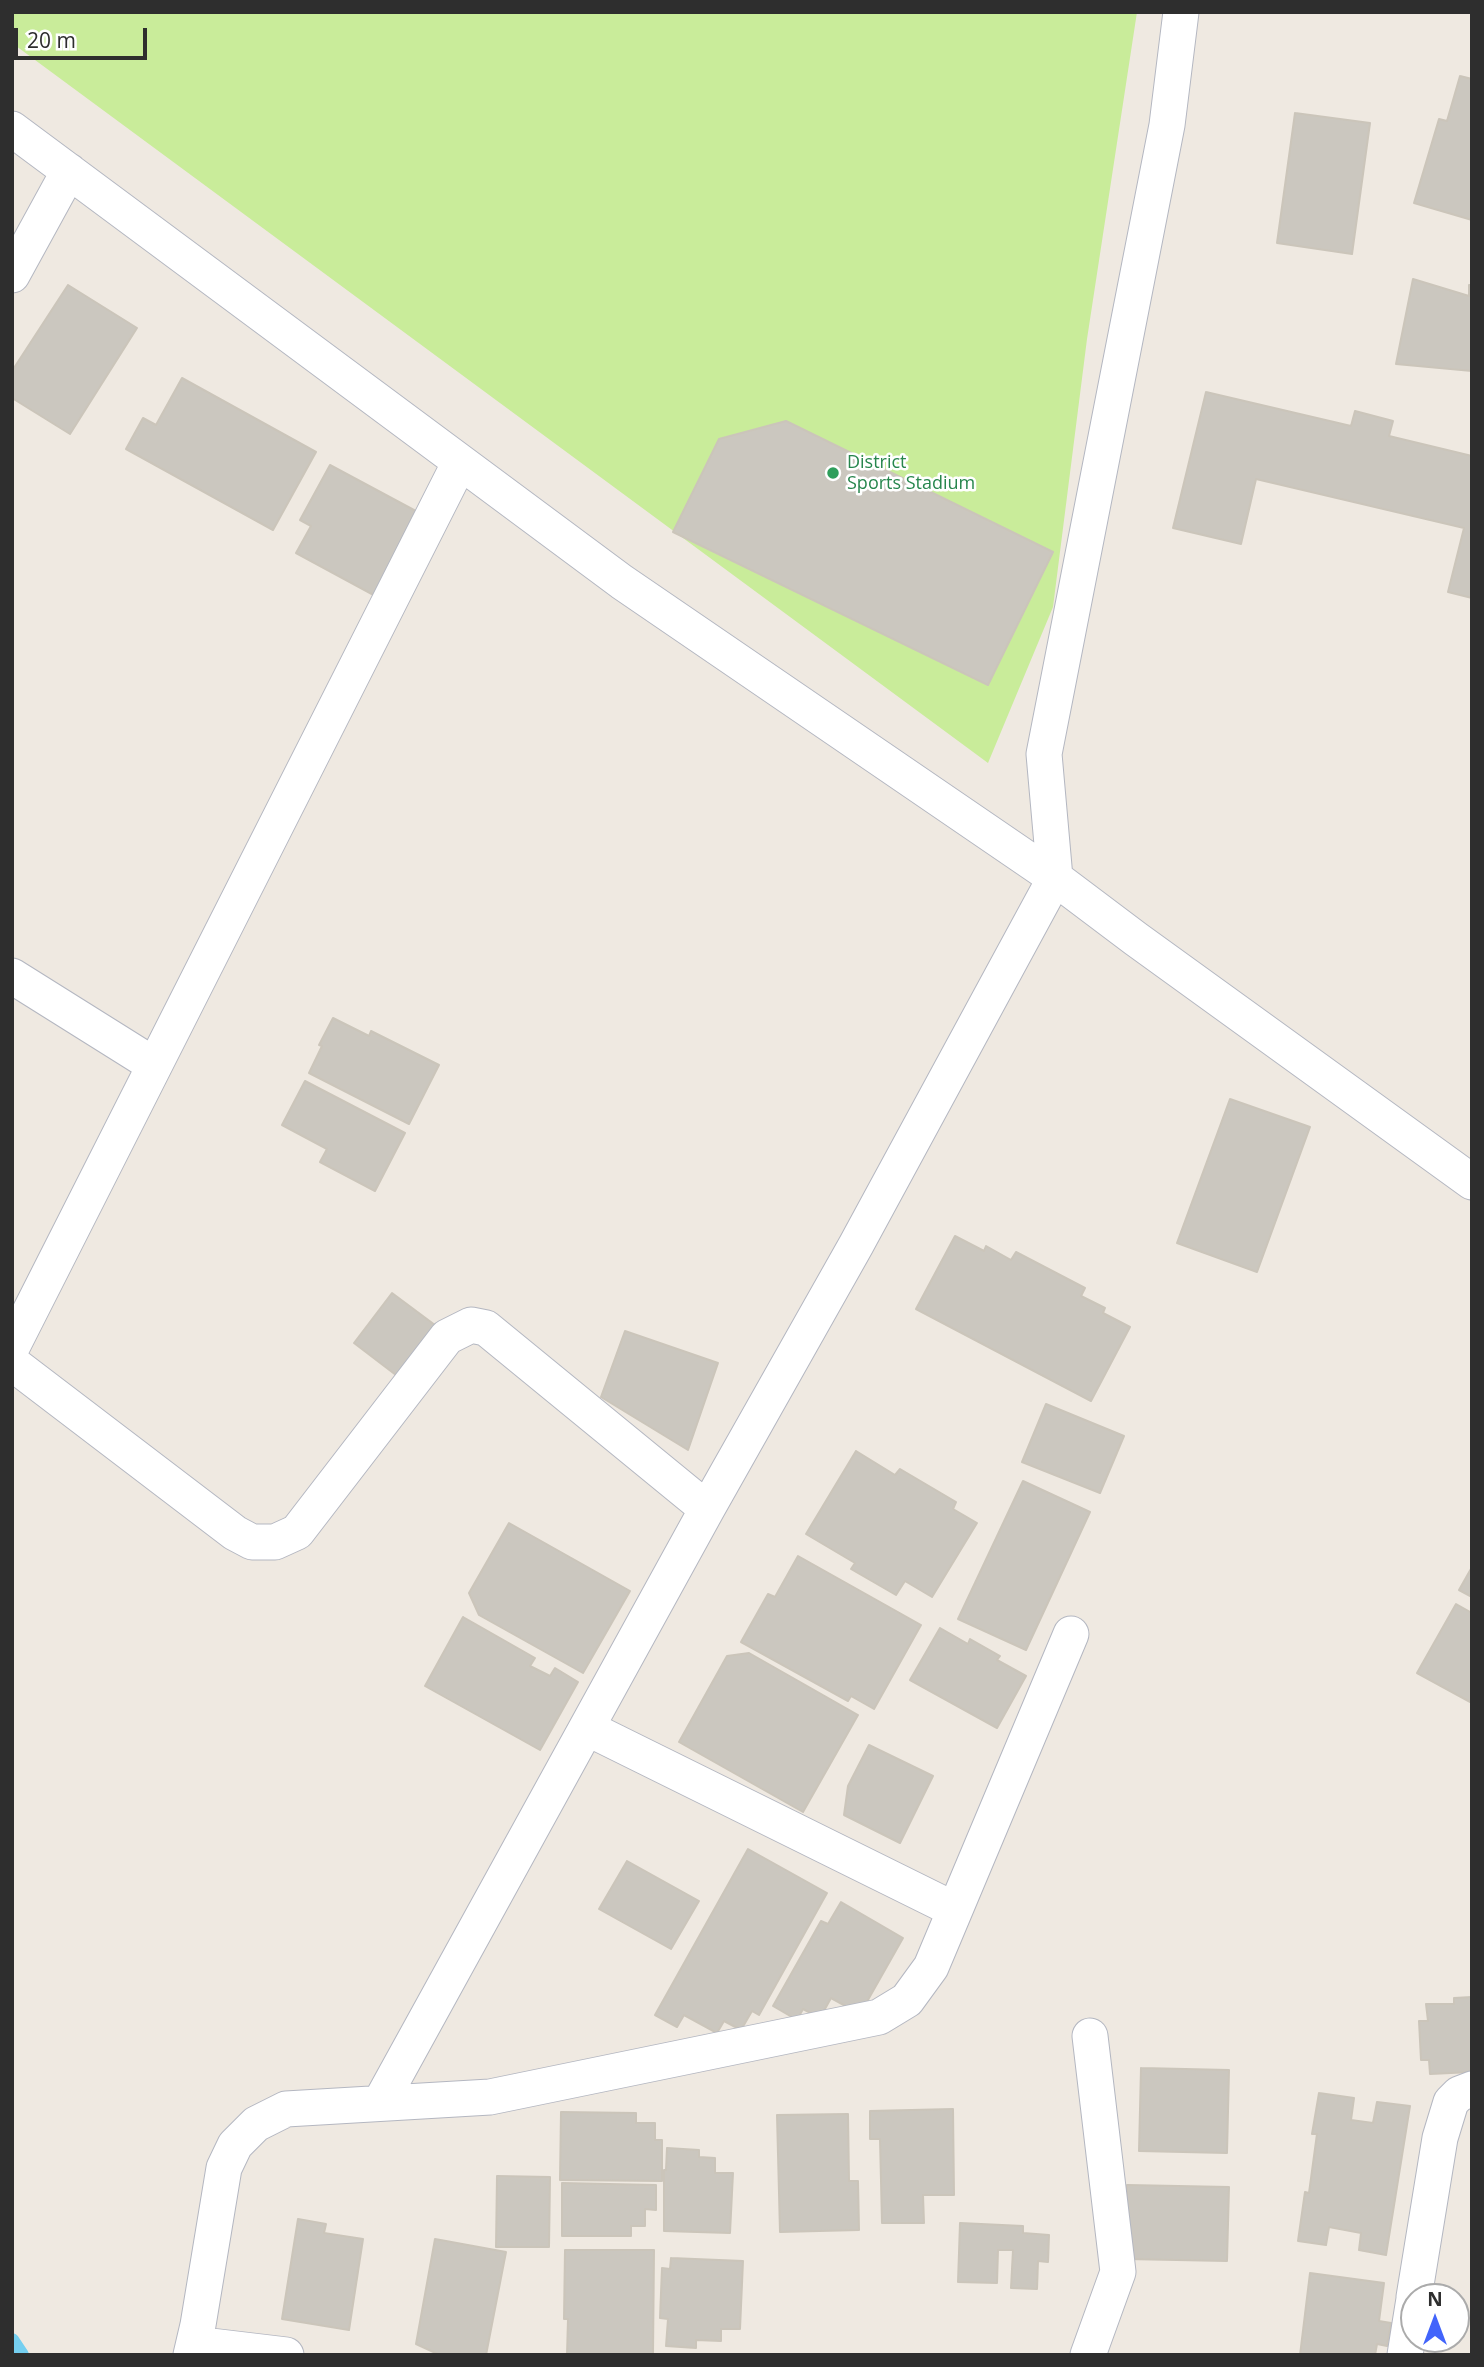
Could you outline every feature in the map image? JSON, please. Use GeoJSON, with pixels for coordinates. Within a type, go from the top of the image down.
{"type":"FeatureCollection","features":[{"type":"Feature","properties":{"kind":"street"},"geometry":{"type":"LineString","coordinates":[[380,2103],[707,1509],[856,1245],[1055,878],[1044,754],[1167,125],[1181,12]]}},
{"type":"Feature","properties":{"kind":"street"},"geometry":{"type":"LineString","coordinates":[[12,129],[622,582],[1055,878],[1472,1182]]}},
{"type":"Feature","properties":{"kind":"street"},"geometry":{"type":"LineString","coordinates":[[12,275],[69,171]]}},
{"type":"Feature","properties":{"kind":"street"},"geometry":{"type":"LineString","coordinates":[[12,1347],[460,462]]}},
{"type":"Feature","properties":{"kind":"street"},"geometry":{"type":"LineString","coordinates":[[12,976],[155,1065]]}},
{"type":"Feature","properties":{"kind":"street"},"geometry":{"type":"LineString","coordinates":[[12,1363],[236,1533],[251,1542],[275,1542],[297,1532],[447,1337],[471,1325],[486,1328],[707,1509]]}},
{"type":"Feature","properties":{"kind":"street"},"geometry":{"type":"LineString","coordinates":[[286,2355],[192,2349],[224,2168],[235,2145],[256,2124],[286,2109],[490,2097],[879,2017],[907,2000],[931,1967],[1072,1634]]}},
{"type":"Feature","properties":{"kind":"street"},"geometry":{"type":"LineString","coordinates":[[587,1728],[955,1910]]}},
{"type":"Feature","properties":{"kind":"street"},"geometry":{"type":"LineString","coordinates":[[1088,2355],[1118,2272],[1090,2036]]}},
{"type":"Feature","properties":{"kind":"street"},"geometry":{"type":"LineString","coordinates":[[1416,2283],[1440,2138],[1451,2102],[1459,2094],[1472,2089]]}},
{"type":"Feature","properties":{"kind":"green space","name":"District Sports Stadium"},"geometry":{"type":"Polygon","coordinates":[[[12,12],[1137,12],[1087,339],[1053,607],[988,763],[12,43],[12,12]]]}},
{"type":"Feature","properties":{"kind":"building"},"geometry":{"type":"Polygon","coordinates":[[[1460,76],[1472,79],[1472,220],[1414,203],[1439,119],[1447,121],[1460,76]]]}},
{"type":"Feature","properties":{"kind":"building"},"geometry":{"type":"Polygon","coordinates":[[[1295,113],[1370,123],[1352,254],[1277,243],[1295,113]]]}},
{"type":"Feature","properties":{"kind":"building"},"geometry":{"type":"Polygon","coordinates":[[[1413,279],[1469,296],[1469,285],[1472,285],[1472,371],[1396,364],[1413,279]]]}},
{"type":"Feature","properties":{"kind":"building"},"geometry":{"type":"Polygon","coordinates":[[[68,285],[137,328],[70,434],[12,398],[12,371],[68,285]]]}},
{"type":"Feature","properties":{"kind":"building"},"geometry":{"type":"Polygon","coordinates":[[[182,378],[316,452],[273,530],[126,449],[143,418],[156,425],[182,378]]]}},
{"type":"Feature","properties":{"kind":"building"},"geometry":{"type":"Polygon","coordinates":[[[1206,392],[1351,426],[1355,411],[1393,421],[1389,436],[1472,456],[1472,598],[1448,592],[1464,528],[1256,479],[1241,544],[1173,528],[1206,392]]]}},
{"type":"Feature","properties":{"kind":"building"},"geometry":{"type":"Polygon","coordinates":[[[786,421],[1053,552],[988,685],[673,532],[719,439],[786,421]]]}},
{"type":"Feature","properties":{"kind":"building"},"geometry":{"type":"Polygon","coordinates":[[[330,465],[427,517],[381,599],[296,553],[311,526],[300,520],[330,465]]]}},
{"type":"Feature","properties":{"kind":"building"},"geometry":{"type":"Polygon","coordinates":[[[333,1018],[369,1036],[371,1031],[439,1065],[409,1124],[309,1073],[333,1018]]]}},
{"type":"Feature","properties":{"kind":"building"},"geometry":{"type":"Polygon","coordinates":[[[305,1081],[405,1133],[375,1191],[320,1162],[327,1149],[282,1125],[305,1081]]]}},
{"type":"Feature","properties":{"kind":"building"},"geometry":{"type":"Polygon","coordinates":[[[1230,1099],[1310,1127],[1257,1272],[1177,1243],[1230,1099]]]}},
{"type":"Feature","properties":{"kind":"building"},"geometry":{"type":"Polygon","coordinates":[[[955,1236],[984,1251],[986,1246],[1011,1260],[1016,1252],[1085,1288],[1081,1296],[1105,1308],[1103,1313],[1130,1327],[1091,1401],[916,1309],[955,1236]]]}},
{"type":"Feature","properties":{"kind":"building"},"geometry":{"type":"Polygon","coordinates":[[[392,1293],[447,1334],[409,1385],[354,1343],[392,1293]]]}},
{"type":"Feature","properties":{"kind":"building"},"geometry":{"type":"Polygon","coordinates":[[[625,1331],[718,1363],[688,1450],[601,1397],[625,1331]]]}},
{"type":"Feature","properties":{"kind":"building"},"geometry":{"type":"Polygon","coordinates":[[[1046,1404],[1124,1436],[1100,1493],[1022,1462],[1046,1404]]]}},
{"type":"Feature","properties":{"kind":"building"},"geometry":{"type":"Polygon","coordinates":[[[856,1451],[895,1475],[900,1469],[956,1502],[953,1509],[977,1523],[932,1597],[905,1581],[896,1595],[851,1569],[855,1563],[806,1534],[856,1451]]]}},
{"type":"Feature","properties":{"kind":"building"},"geometry":{"type":"Polygon","coordinates":[[[1023,1481],[1090,1512],[1026,1650],[958,1619],[1023,1481]]]}},
{"type":"Feature","properties":{"kind":"building"},"geometry":{"type":"Polygon","coordinates":[[[509,1523],[630,1591],[583,1673],[479,1615],[469,1593],[509,1523]]]}},
{"type":"Feature","properties":{"kind":"building"},"geometry":{"type":"Polygon","coordinates":[[[798,1556],[921,1625],[874,1709],[851,1696],[848,1701],[741,1642],[768,1594],[775,1597],[798,1556]]]}},
{"type":"Feature","properties":{"kind":"building"},"geometry":{"type":"Polygon","coordinates":[[[1472,1567],[1472,1597],[1459,1590],[1472,1567]]]}},
{"type":"Feature","properties":{"kind":"building"},"geometry":{"type":"Polygon","coordinates":[[[1456,1604],[1472,1613],[1472,1703],[1417,1673],[1456,1604]]]}},
{"type":"Feature","properties":{"kind":"building"},"geometry":{"type":"Polygon","coordinates":[[[463,1617],[535,1658],[530,1666],[550,1676],[555,1668],[578,1682],[540,1750],[425,1686],[463,1617]]]}},
{"type":"Feature","properties":{"kind":"building"},"geometry":{"type":"Polygon","coordinates":[[[940,1628],[968,1644],[970,1639],[1000,1656],[997,1660],[1026,1676],[997,1728],[910,1680],[940,1628]]]}},
{"type":"Feature","properties":{"kind":"building"},"geometry":{"type":"Polygon","coordinates":[[[749,1653],[858,1715],[803,1812],[679,1742],[727,1656],[749,1653]]]}},
{"type":"Feature","properties":{"kind":"building"},"geometry":{"type":"Polygon","coordinates":[[[869,1745],[933,1776],[900,1843],[844,1815],[848,1786],[869,1745]]]}},
{"type":"Feature","properties":{"kind":"building"},"geometry":{"type":"Polygon","coordinates":[[[748,1849],[827,1893],[759,2015],[752,2011],[741,2030],[724,2021],[717,2033],[684,2015],[677,2027],[655,2015],[748,1849]]]}},
{"type":"Feature","properties":{"kind":"building"},"geometry":{"type":"Polygon","coordinates":[[[627,1861],[699,1901],[671,1949],[599,1909],[627,1861]]]}},
{"type":"Feature","properties":{"kind":"building"},"geometry":{"type":"Polygon","coordinates":[[[841,1902],[903,1938],[860,2014],[831,1998],[820,2018],[803,2009],[797,2020],[773,2006],[821,1921],[828,1924],[841,1902]]]}},
{"type":"Feature","properties":{"kind":"building"},"geometry":{"type":"Polygon","coordinates":[[[1472,1997],[1472,2072],[1430,2074],[1429,2060],[1421,2060],[1419,2021],[1428,2021],[1426,2004],[1454,2004],[1454,1998],[1472,1997]]]}},
{"type":"Feature","properties":{"kind":"building"},"geometry":{"type":"Polygon","coordinates":[[[1141,2068],[1229,2070],[1227,2153],[1139,2151],[1141,2068]]]}},
{"type":"Feature","properties":{"kind":"building"},"geometry":{"type":"Polygon","coordinates":[[[1319,2093],[1354,2098],[1351,2120],[1373,2123],[1377,2102],[1410,2106],[1386,2255],[1359,2250],[1361,2233],[1329,2227],[1326,2245],[1298,2241],[1305,2192],[1309,2193],[1317,2134],[1312,2134],[1319,2093]]]}},
{"type":"Feature","properties":{"kind":"building"},"geometry":{"type":"Polygon","coordinates":[[[953,2109],[954,2195],[923,2195],[924,2223],[882,2223],[880,2139],[870,2139],[870,2111],[953,2109]]]}},
{"type":"Feature","properties":{"kind":"building"},"geometry":{"type":"Polygon","coordinates":[[[561,2112],[636,2113],[636,2123],[655,2123],[655,2140],[662,2140],[662,2181],[560,2180],[561,2112]]]}},
{"type":"Feature","properties":{"kind":"building"},"geometry":{"type":"Polygon","coordinates":[[[848,2114],[849,2181],[858,2181],[859,2230],[780,2232],[777,2115],[848,2114]]]}},
{"type":"Feature","properties":{"kind":"building"},"geometry":{"type":"Polygon","coordinates":[[[667,2148],[699,2150],[699,2157],[715,2158],[715,2173],[733,2173],[730,2233],[664,2231],[664,2170],[667,2148]]]}},
{"type":"Feature","properties":{"kind":"building"},"geometry":{"type":"Polygon","coordinates":[[[497,2176],[550,2177],[549,2247],[496,2247],[497,2176]]]}},
{"type":"Feature","properties":{"kind":"building"},"geometry":{"type":"Polygon","coordinates":[[[562,2183],[656,2185],[656,2210],[645,2209],[645,2226],[631,2226],[631,2236],[562,2236],[562,2183]]]}},
{"type":"Feature","properties":{"kind":"building"},"geometry":{"type":"Polygon","coordinates":[[[1127,2185],[1229,2187],[1227,2261],[1126,2259],[1127,2185]]]}},
{"type":"Feature","properties":{"kind":"building"},"geometry":{"type":"Polygon","coordinates":[[[298,2219],[326,2224],[324,2233],[363,2239],[349,2330],[282,2319],[298,2219]]]}},
{"type":"Feature","properties":{"kind":"building"},"geometry":{"type":"Polygon","coordinates":[[[960,2223],[1023,2226],[1023,2233],[1049,2235],[1048,2262],[1038,2261],[1037,2289],[1011,2288],[1013,2250],[998,2250],[997,2283],[958,2282],[960,2223]]]}},
{"type":"Feature","properties":{"kind":"building"},"geometry":{"type":"Polygon","coordinates":[[[435,2239],[506,2252],[486,2355],[440,2355],[416,2344],[435,2239]]]}},
{"type":"Feature","properties":{"kind":"building"},"geometry":{"type":"Polygon","coordinates":[[[565,2250],[654,2250],[653,2355],[567,2355],[568,2319],[564,2319],[565,2250]]]}},
{"type":"Feature","properties":{"kind":"building"},"geometry":{"type":"Polygon","coordinates":[[[671,2258],[743,2261],[740,2329],[721,2329],[721,2341],[696,2340],[696,2348],[666,2346],[668,2319],[660,2318],[662,2268],[670,2269],[671,2258]]]}},
{"type":"Feature","properties":{"kind":"building"},"geometry":{"type":"Polygon","coordinates":[[[1310,2273],[1384,2283],[1379,2321],[1391,2323],[1387,2346],[1377,2344],[1375,2355],[1300,2355],[1310,2273]]]}},
{"type":"Feature","properties":{"kind":"waterway"},"geometry":{"type":"LineString","coordinates":[[12,2340],[22,2355]]}},
{"type":"Feature","properties":{"kind":"place","name":"District Sports Stadium"},"geometry":{"type":"Point","coordinates":[833,473]}}]}
